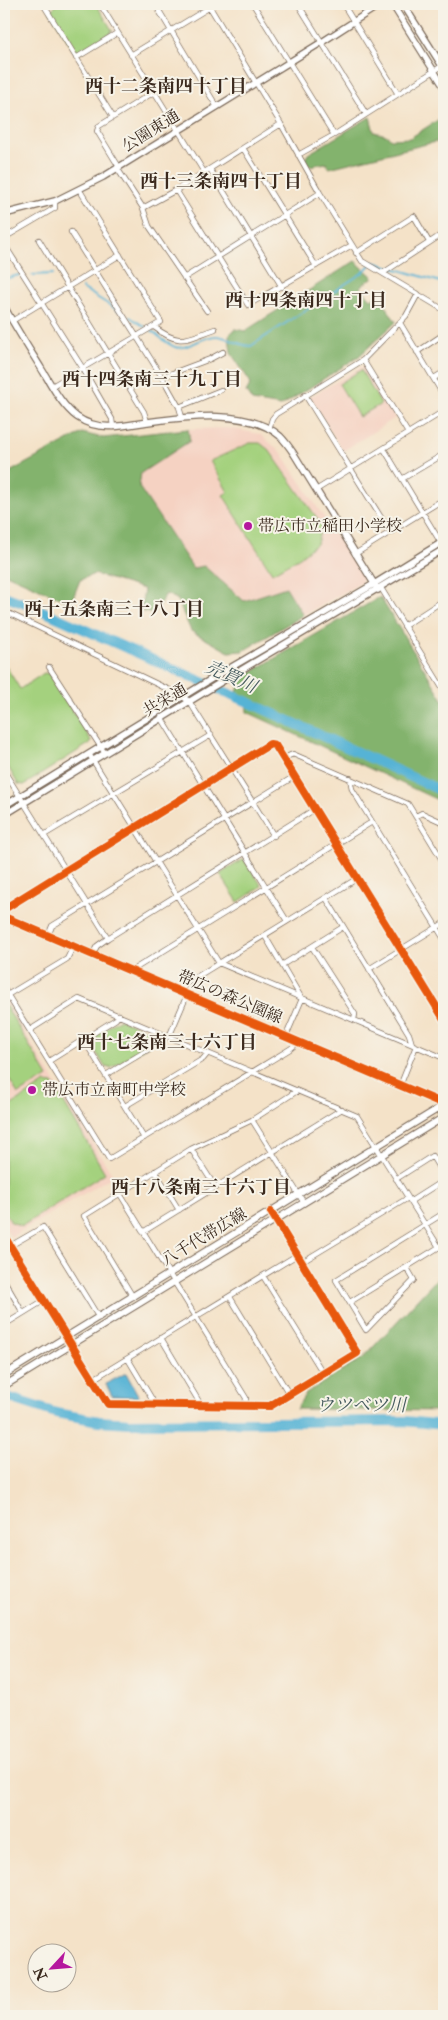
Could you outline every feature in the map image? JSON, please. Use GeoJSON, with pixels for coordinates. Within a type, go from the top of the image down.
{"type":"FeatureCollection","features":[{"type":"Feature","properties":{"kind":"main road","name":"帯広の森公園線"},"geometry":{"type":"LineString","coordinates":[[4,917],[444,1105]]}},
{"type":"Feature","properties":{"kind":"main road","name":"八千代帯広線"},"geometry":{"type":"LineString","coordinates":[[4,1375],[444,1105]]}},
{"type":"Feature","properties":{"kind":"main road","name":"八千代帯広線"},"geometry":{"type":"LineString","coordinates":[[4,1386],[444,1117]]}},
{"type":"Feature","properties":{"kind":"street"},"geometry":{"type":"LineString","coordinates":[[52,4],[44,6],[112,117]]}},
{"type":"Feature","properties":{"kind":"street"},"geometry":{"type":"LineString","coordinates":[[100,4],[204,172]]}},
{"type":"Feature","properties":{"kind":"street"},"geometry":{"type":"LineString","coordinates":[[155,4],[218,106]]}},
{"type":"Feature","properties":{"kind":"street"},"geometry":{"type":"LineString","coordinates":[[131,55],[209,5],[215,4]]}},
{"type":"Feature","properties":{"kind":"street"},"geometry":{"type":"LineString","coordinates":[[253,4],[334,135]]}},
{"type":"Feature","properties":{"kind":"street"},"geometry":{"type":"LineString","coordinates":[[298,4],[366,114]]}},
{"type":"Feature","properties":{"kind":"street"},"geometry":{"type":"LineString","coordinates":[[343,4],[398,94]]}},
{"type":"Feature","properties":{"kind":"street","name":"公園東通"},"geometry":{"type":"LineString","coordinates":[[4,214],[55,201],[118,168],[381,4]]}},
{"type":"Feature","properties":{"kind":"street"},"geometry":{"type":"LineString","coordinates":[[392,4],[444,87]]}},
{"type":"Feature","properties":{"kind":"street"},"geometry":{"type":"LineString","coordinates":[[298,155],[334,135],[434,70],[443,67],[403,4]]}},
{"type":"Feature","properties":{"kind":"street"},"geometry":{"type":"LineString","coordinates":[[209,5],[362,261],[444,310]]}},
{"type":"Feature","properties":{"kind":"street"},"geometry":{"type":"LineString","coordinates":[[76,58],[117,33]]}},
{"type":"Feature","properties":{"kind":"street"},"geometry":{"type":"LineString","coordinates":[[154,92],[112,117],[99,126],[97,131],[143,208],[150,226],[207,312]]}},
{"type":"Feature","properties":{"kind":"street"},"geometry":{"type":"LineString","coordinates":[[143,208],[176,190],[281,124]]}},
{"type":"Feature","properties":{"kind":"street"},"geometry":{"type":"LineString","coordinates":[[243,148],[316,266]]}},
{"type":"Feature","properties":{"kind":"street"},"geometry":{"type":"LineString","coordinates":[[210,169],[282,287]]}},
{"type":"Feature","properties":{"kind":"street"},"geometry":{"type":"LineString","coordinates":[[52,386],[161,322],[79,189]]}},
{"type":"Feature","properties":{"kind":"street"},"geometry":{"type":"LineString","coordinates":[[176,190],[248,305],[352,245]]}},
{"type":"Feature","properties":{"kind":"street"},"geometry":{"type":"LineString","coordinates":[[184,278],[320,193]]}},
{"type":"Feature","properties":{"kind":"street"},"geometry":{"type":"LineString","coordinates":[[4,238],[55,208],[55,201]]}},
{"type":"Feature","properties":{"kind":"street"},"geometry":{"type":"LineString","coordinates":[[356,253],[414,216],[429,242]]}},
{"type":"Feature","properties":{"kind":"street"},"geometry":{"type":"LineString","coordinates":[[71,232],[162,377],[179,407],[182,417]]}},
{"type":"Feature","properties":{"kind":"street"},"geometry":{"type":"LineString","coordinates":[[383,273],[444,233]]}},
{"type":"Feature","properties":{"kind":"street"},"geometry":{"type":"LineString","coordinates":[[39,240],[144,412],[146,422]]}},
{"type":"Feature","properties":{"kind":"street"},"geometry":{"type":"LineString","coordinates":[[4,244],[82,367],[112,419],[113,427]]}},
{"type":"Feature","properties":{"kind":"street"},"geometry":{"type":"LineString","coordinates":[[12,321],[120,255]]}},
{"type":"Feature","properties":{"kind":"street"},"geometry":{"type":"LineString","coordinates":[[269,429],[272,419],[276,414],[363,360],[400,323],[418,294]]}},
{"type":"Feature","properties":{"kind":"street"},"geometry":{"type":"LineString","coordinates":[[4,306],[63,403],[77,417],[92,425],[113,427],[182,417],[230,419],[248,421],[269,429],[287,444],[355,554],[404,626],[444,691]]}},
{"type":"Feature","properties":{"kind":"street"},"geometry":{"type":"LineString","coordinates":[[400,323],[444,396]]}},
{"type":"Feature","properties":{"kind":"street"},"geometry":{"type":"LineString","coordinates":[[154,327],[169,338],[176,340],[185,340],[215,329]]}},
{"type":"Feature","properties":{"kind":"street"},"geometry":{"type":"LineString","coordinates":[[417,352],[444,334]]}},
{"type":"Feature","properties":{"kind":"street"},"geometry":{"type":"LineString","coordinates":[[162,377],[224,352]]}},
{"type":"Feature","properties":{"kind":"street"},"geometry":{"type":"LineString","coordinates":[[363,360],[408,433]]}},
{"type":"Feature","properties":{"kind":"street"},"geometry":{"type":"LineString","coordinates":[[434,378],[444,372]]}},
{"type":"Feature","properties":{"kind":"street"},"geometry":{"type":"LineString","coordinates":[[179,407],[221,390]]}},
{"type":"Feature","properties":{"kind":"street"},"geometry":{"type":"LineString","coordinates":[[305,396],[390,532]]}},
{"type":"Feature","properties":{"kind":"street"},"geometry":{"type":"LineString","coordinates":[[316,490],[444,411]]}},
{"type":"Feature","properties":{"kind":"street"},"geometry":{"type":"LineString","coordinates":[[384,449],[443,545]]}},
{"type":"Feature","properties":{"kind":"street"},"geometry":{"type":"LineString","coordinates":[[402,480],[444,454]]}},
{"type":"Feature","properties":{"kind":"street"},"geometry":{"type":"LineString","coordinates":[[355,554],[444,499]]}},
{"type":"Feature","properties":{"kind":"street","name":"共栄通"},"geometry":{"type":"LineString","coordinates":[[159,715],[197,697],[378,588],[443,545]]}},
{"type":"Feature","properties":{"kind":"street","name":"共栄通"},"geometry":{"type":"LineString","coordinates":[[4,806],[103,750],[218,675],[378,588]]}},
{"type":"Feature","properties":{"kind":"street"},"geometry":{"type":"LineString","coordinates":[[404,626],[442,601],[444,609]]}},
{"type":"Feature","properties":{"kind":"street"},"geometry":{"type":"LineString","coordinates":[[4,611],[189,701],[274,836]]}},
{"type":"Feature","properties":{"kind":"street"},"geometry":{"type":"LineString","coordinates":[[49,667],[103,750]]}},
{"type":"Feature","properties":{"kind":"street"},"geometry":{"type":"LineString","coordinates":[[159,715],[287,921]]}},
{"type":"Feature","properties":{"kind":"street"},"geometry":{"type":"LineString","coordinates":[[44,835],[211,735]]}},
{"type":"Feature","properties":{"kind":"street"},"geometry":{"type":"LineString","coordinates":[[4,909],[270,744],[275,745],[444,1019]]}},
{"type":"Feature","properties":{"kind":"street"},"geometry":{"type":"LineString","coordinates":[[284,758],[293,754],[408,804],[444,863]]}},
{"type":"Feature","properties":{"kind":"street"},"geometry":{"type":"LineString","coordinates":[[90,757],[219,964],[444,1058]]}},
{"type":"Feature","properties":{"kind":"street","name":"共栄通"},"geometry":{"type":"LineString","coordinates":[[4,815],[90,757]]}},
{"type":"Feature","properties":{"kind":"street"},"geometry":{"type":"LineString","coordinates":[[4,771],[108,938]]}},
{"type":"Feature","properties":{"kind":"street"},"geometry":{"type":"LineString","coordinates":[[48,936],[52,926],[295,776]]}},
{"type":"Feature","properties":{"kind":"street"},"geometry":{"type":"LineString","coordinates":[[350,778],[352,790],[444,939]]}},
{"type":"Feature","properties":{"kind":"street"},"geometry":{"type":"LineString","coordinates":[[92,955],[97,946],[108,938],[316,809]]}},
{"type":"Feature","properties":{"kind":"street"},"geometry":{"type":"LineString","coordinates":[[416,816],[422,813],[444,823]]}},
{"type":"Feature","properties":{"kind":"street"},"geometry":{"type":"LineString","coordinates":[[131,971],[372,822]]}},
{"type":"Feature","properties":{"kind":"street"},"geometry":{"type":"LineString","coordinates":[[106,1075],[168,1036],[184,993],[185,984],[358,878]]}},
{"type":"Feature","properties":{"kind":"street"},"geometry":{"type":"LineString","coordinates":[[326,898],[414,1045],[400,1086]]}},
{"type":"Feature","properties":{"kind":"street"},"geometry":{"type":"LineString","coordinates":[[369,969],[444,923]]}},
{"type":"Feature","properties":{"kind":"street"},"geometry":{"type":"LineString","coordinates":[[282,965],[343,927]]}},
{"type":"Feature","properties":{"kind":"street"},"geometry":{"type":"LineString","coordinates":[[265,936],[302,999]]}},
{"type":"Feature","properties":{"kind":"street"},"geometry":{"type":"LineString","coordinates":[[312,946],[355,1014],[354,1020]]}},
{"type":"Feature","properties":{"kind":"street"},"geometry":{"type":"LineString","coordinates":[[6,996],[67,959],[73,947]]}},
{"type":"Feature","properties":{"kind":"street"},"geometry":{"type":"LineString","coordinates":[[4,989],[6,996],[30,1030],[109,1159],[299,1042]]}},
{"type":"Feature","properties":{"kind":"street"},"geometry":{"type":"LineString","coordinates":[[30,1030],[79,999],[357,1116],[439,1247]]}},
{"type":"Feature","properties":{"kind":"street"},"geometry":{"type":"LineString","coordinates":[[286,1036],[302,999]]}},
{"type":"Feature","properties":{"kind":"street"},"geometry":{"type":"LineString","coordinates":[[49,1062],[116,1019],[119,1015]]}},
{"type":"Feature","properties":{"kind":"street"},"geometry":{"type":"LineString","coordinates":[[84,1040],[144,1138]]}},
{"type":"Feature","properties":{"kind":"street"},"geometry":{"type":"LineString","coordinates":[[125,1106],[203,1059],[208,1053]]}},
{"type":"Feature","properties":{"kind":"street"},"geometry":{"type":"LineString","coordinates":[[133,1297],[84,1216],[191,1149],[252,1120],[297,1091]]}},
{"type":"Feature","properties":{"kind":"street"},"geometry":{"type":"LineString","coordinates":[[143,1232],[342,1109]]}},
{"type":"Feature","properties":{"kind":"street"},"geometry":{"type":"LineString","coordinates":[[252,1120],[304,1202]]}},
{"type":"Feature","properties":{"kind":"street"},"geometry":{"type":"LineString","coordinates":[[191,1149],[216,1188]]}},
{"type":"Feature","properties":{"kind":"street"},"geometry":{"type":"LineString","coordinates":[[396,1179],[432,1156],[444,1176]]}},
{"type":"Feature","properties":{"kind":"street"},"geometry":{"type":"LineString","coordinates":[[155,1171],[179,1210]]}},
{"type":"Feature","properties":{"kind":"street"},"geometry":{"type":"LineString","coordinates":[[302,1262],[444,1180]]}},
{"type":"Feature","properties":{"kind":"street"},"geometry":{"type":"LineString","coordinates":[[120,1194],[246,1398],[245,1406]]}},
{"type":"Feature","properties":{"kind":"street"},"geometry":{"type":"LineString","coordinates":[[4,1236],[108,1404],[270,1406],[357,1353],[270,1212]]}},
{"type":"Feature","properties":{"kind":"street"},"geometry":{"type":"LineString","coordinates":[[407,1268],[414,1280],[366,1330],[336,1280],[444,1213]]}},
{"type":"Feature","properties":{"kind":"street"},"geometry":{"type":"LineString","coordinates":[[10,1246],[43,1227],[99,1318]]}},
{"type":"Feature","properties":{"kind":"street"},"geometry":{"type":"LineString","coordinates":[[350,1302],[444,1244]]}},
{"type":"Feature","properties":{"kind":"street"},"geometry":{"type":"LineString","coordinates":[[92,1380],[297,1255]]}},
{"type":"Feature","properties":{"kind":"street"},"geometry":{"type":"LineString","coordinates":[[263,1276],[323,1373]]}},
{"type":"Feature","properties":{"kind":"street"},"geometry":{"type":"LineString","coordinates":[[4,1280],[23,1313]]}},
{"type":"Feature","properties":{"kind":"street"},"geometry":{"type":"LineString","coordinates":[[4,1292],[9,1289]]}},
{"type":"Feature","properties":{"kind":"street"},"geometry":{"type":"LineString","coordinates":[[230,1297],[290,1394]]}},
{"type":"Feature","properties":{"kind":"street"},"geometry":{"type":"LineString","coordinates":[[4,1325],[43,1301]]}},
{"type":"Feature","properties":{"kind":"street"},"geometry":{"type":"LineString","coordinates":[[161,1338],[201,1406]]}},
{"type":"Feature","properties":{"kind":"street"},"geometry":{"type":"LineString","coordinates":[[128,1359],[156,1406]]}},
{"type":"Feature","properties":{"kind":"shaded area"},"geometry":{"type":"Polygon","coordinates":[[[361,367],[365,368],[395,418],[343,451],[310,397],[361,367]]]}},
{"type":"Feature","properties":{"kind":"shaded area","name":"帯広市立稲田小学校"},"geometry":{"type":"Polygon","coordinates":[[[228,428],[260,434],[282,453],[363,577],[361,583],[303,615],[286,587],[244,601],[204,566],[194,569],[139,487],[141,473],[190,441],[188,429],[228,428]]]}},
{"type":"Feature","properties":{"kind":"shaded area","name":"帯広市立南町中学校"},"geometry":{"type":"Polygon","coordinates":[[[6,1002],[113,1176],[11,1237],[4,1226],[4,1003],[6,1002]]]}},
{"type":"Feature","properties":{"kind":"green space"},"geometry":{"type":"Polygon","coordinates":[[[58,4],[96,4],[112,30],[111,32],[80,53],[75,53],[50,11],[58,4]]]}},
{"type":"Feature","properties":{"kind":"green space"},"geometry":{"type":"Polygon","coordinates":[[[444,116],[444,145],[435,142],[329,168],[326,163],[309,166],[305,159],[308,154],[370,117],[374,132],[386,135],[391,139],[410,138],[444,116]]]}},
{"type":"Feature","properties":{"kind":"green space"},"geometry":{"type":"Polygon","coordinates":[[[355,261],[373,277],[360,287],[371,299],[379,296],[396,322],[358,357],[281,406],[252,401],[246,392],[251,383],[231,353],[229,335],[235,329],[245,331],[355,261]]]}},
{"type":"Feature","properties":{"kind":"green space"},"geometry":{"type":"Polygon","coordinates":[[[361,370],[381,404],[359,417],[339,384],[361,370]]]}},
{"type":"Feature","properties":{"kind":"green space"},"geometry":{"type":"Polygon","coordinates":[[[188,429],[190,441],[141,473],[139,487],[193,568],[204,566],[244,601],[286,587],[303,615],[243,651],[229,652],[191,631],[177,599],[166,594],[153,614],[141,611],[144,589],[94,574],[80,580],[71,603],[4,573],[4,475],[82,433],[103,438],[188,429]]]}},
{"type":"Feature","properties":{"kind":"green space"},"geometry":{"type":"Polygon","coordinates":[[[250,443],[260,443],[269,450],[322,525],[317,543],[300,557],[272,573],[223,495],[228,492],[210,461],[250,443]]]}},
{"type":"Feature","properties":{"kind":"green space"},"geometry":{"type":"Polygon","coordinates":[[[380,597],[444,701],[444,791],[440,801],[247,712],[246,697],[237,693],[241,678],[380,597]]]}},
{"type":"Feature","properties":{"kind":"green space"},"geometry":{"type":"Polygon","coordinates":[[[4,663],[20,689],[44,673],[50,674],[92,742],[24,785],[18,784],[4,760],[4,663]]]}},
{"type":"Feature","properties":{"kind":"green space"},"geometry":{"type":"Polygon","coordinates":[[[244,859],[262,886],[238,902],[220,874],[244,859]]]}},
{"type":"Feature","properties":{"kind":"green space"},"geometry":{"type":"Polygon","coordinates":[[[6,1006],[48,1077],[18,1094],[4,1071],[4,1008],[6,1006]]]}},
{"type":"Feature","properties":{"kind":"green space"},"geometry":{"type":"Polygon","coordinates":[[[120,1019],[157,1035],[157,1040],[111,1068],[105,1067],[89,1040],[120,1019]]]}},
{"type":"Feature","properties":{"kind":"green space","name":"帯広市立南町中学校"},"geometry":{"type":"Polygon","coordinates":[[[45,1083],[53,1084],[105,1173],[22,1226],[11,1222],[4,1211],[4,1110],[45,1083]]]}},
{"type":"Feature","properties":{"kind":"green space"},"geometry":{"type":"Polygon","coordinates":[[[444,1271],[444,1411],[296,1409],[306,1393],[363,1358],[444,1271]]]}},
{"type":"Feature","properties":{"kind":"water"},"geometry":{"type":"Polygon","coordinates":[[[126,1373],[139,1397],[112,1396],[106,1384],[126,1373]]]}},
{"type":"Feature","properties":{"kind":"waterway"},"geometry":{"type":"LineString","coordinates":[[152,331],[166,342],[179,348],[212,336],[226,338],[242,345],[251,346],[362,273],[373,262],[444,283]]}},
{"type":"Feature","properties":{"kind":"waterway"},"geometry":{"type":"LineString","coordinates":[[32,275],[53,274]]}},
{"type":"Feature","properties":{"kind":"waterway"},"geometry":{"type":"LineString","coordinates":[[4,279],[19,275]]}},
{"type":"Feature","properties":{"kind":"waterway"},"geometry":{"type":"LineString","coordinates":[[82,288],[119,311]]}},
{"type":"Feature","properties":{"kind":"waterway"},"geometry":{"type":"LineString","coordinates":[[130,317],[145,327]]}},
{"type":"Feature","properties":{"kind":"waterway","name":"売買川"},"geometry":{"type":"LineString","coordinates":[[4,596],[36,608],[248,702],[444,792]]}},
{"type":"Feature","properties":{"kind":"waterway","name":"ウツベツ川"},"geometry":{"type":"LineString","coordinates":[[10,1398],[56,1413],[99,1421],[130,1423],[404,1421],[444,1425]]}},
{"type":"Feature","properties":{"kind":"cycle path"},"geometry":{"type":"LineString","coordinates":[[4,909],[270,744],[275,745],[444,1019]]}},
{"type":"Feature","properties":{"kind":"cycle path"},"geometry":{"type":"LineString","coordinates":[[4,917],[444,1104]]}},
{"type":"Feature","properties":{"kind":"cycle path"},"geometry":{"type":"LineString","coordinates":[[4,1236],[108,1404],[270,1406],[357,1353],[271,1212]]}},
{"type":"Feature","properties":{"kind":"place","name":"帯広市立稲田小学校"},"geometry":{"type":"Point","coordinates":[248,526]}},
{"type":"Feature","properties":{"kind":"place","name":"帯広市立南町中学校"},"geometry":{"type":"Point","coordinates":[32,1090]}},
{"type":"Feature","properties":{"kind":"district","name":"西十二条南四十丁目"},"geometry":{"type":"Point","coordinates":[166,86]}},
{"type":"Feature","properties":{"kind":"district","name":"西十三条南四十丁目"},"geometry":{"type":"Point","coordinates":[221,181]}},
{"type":"Feature","properties":{"kind":"district","name":"西十四条南四十丁目"},"geometry":{"type":"Point","coordinates":[306,300]}},
{"type":"Feature","properties":{"kind":"district","name":"西十四条南三十九丁目"},"geometry":{"type":"Point","coordinates":[152,379]}},
{"type":"Feature","properties":{"kind":"district","name":"西十五条南三十八丁目"},"geometry":{"type":"Point","coordinates":[114,609]}},
{"type":"Feature","properties":{"kind":"district","name":"西十七条南三十六丁目"},"geometry":{"type":"Point","coordinates":[167,1042]}},
{"type":"Feature","properties":{"kind":"district","name":"西十八条南三十六丁目"},"geometry":{"type":"Point","coordinates":[201,1187]}}]}
